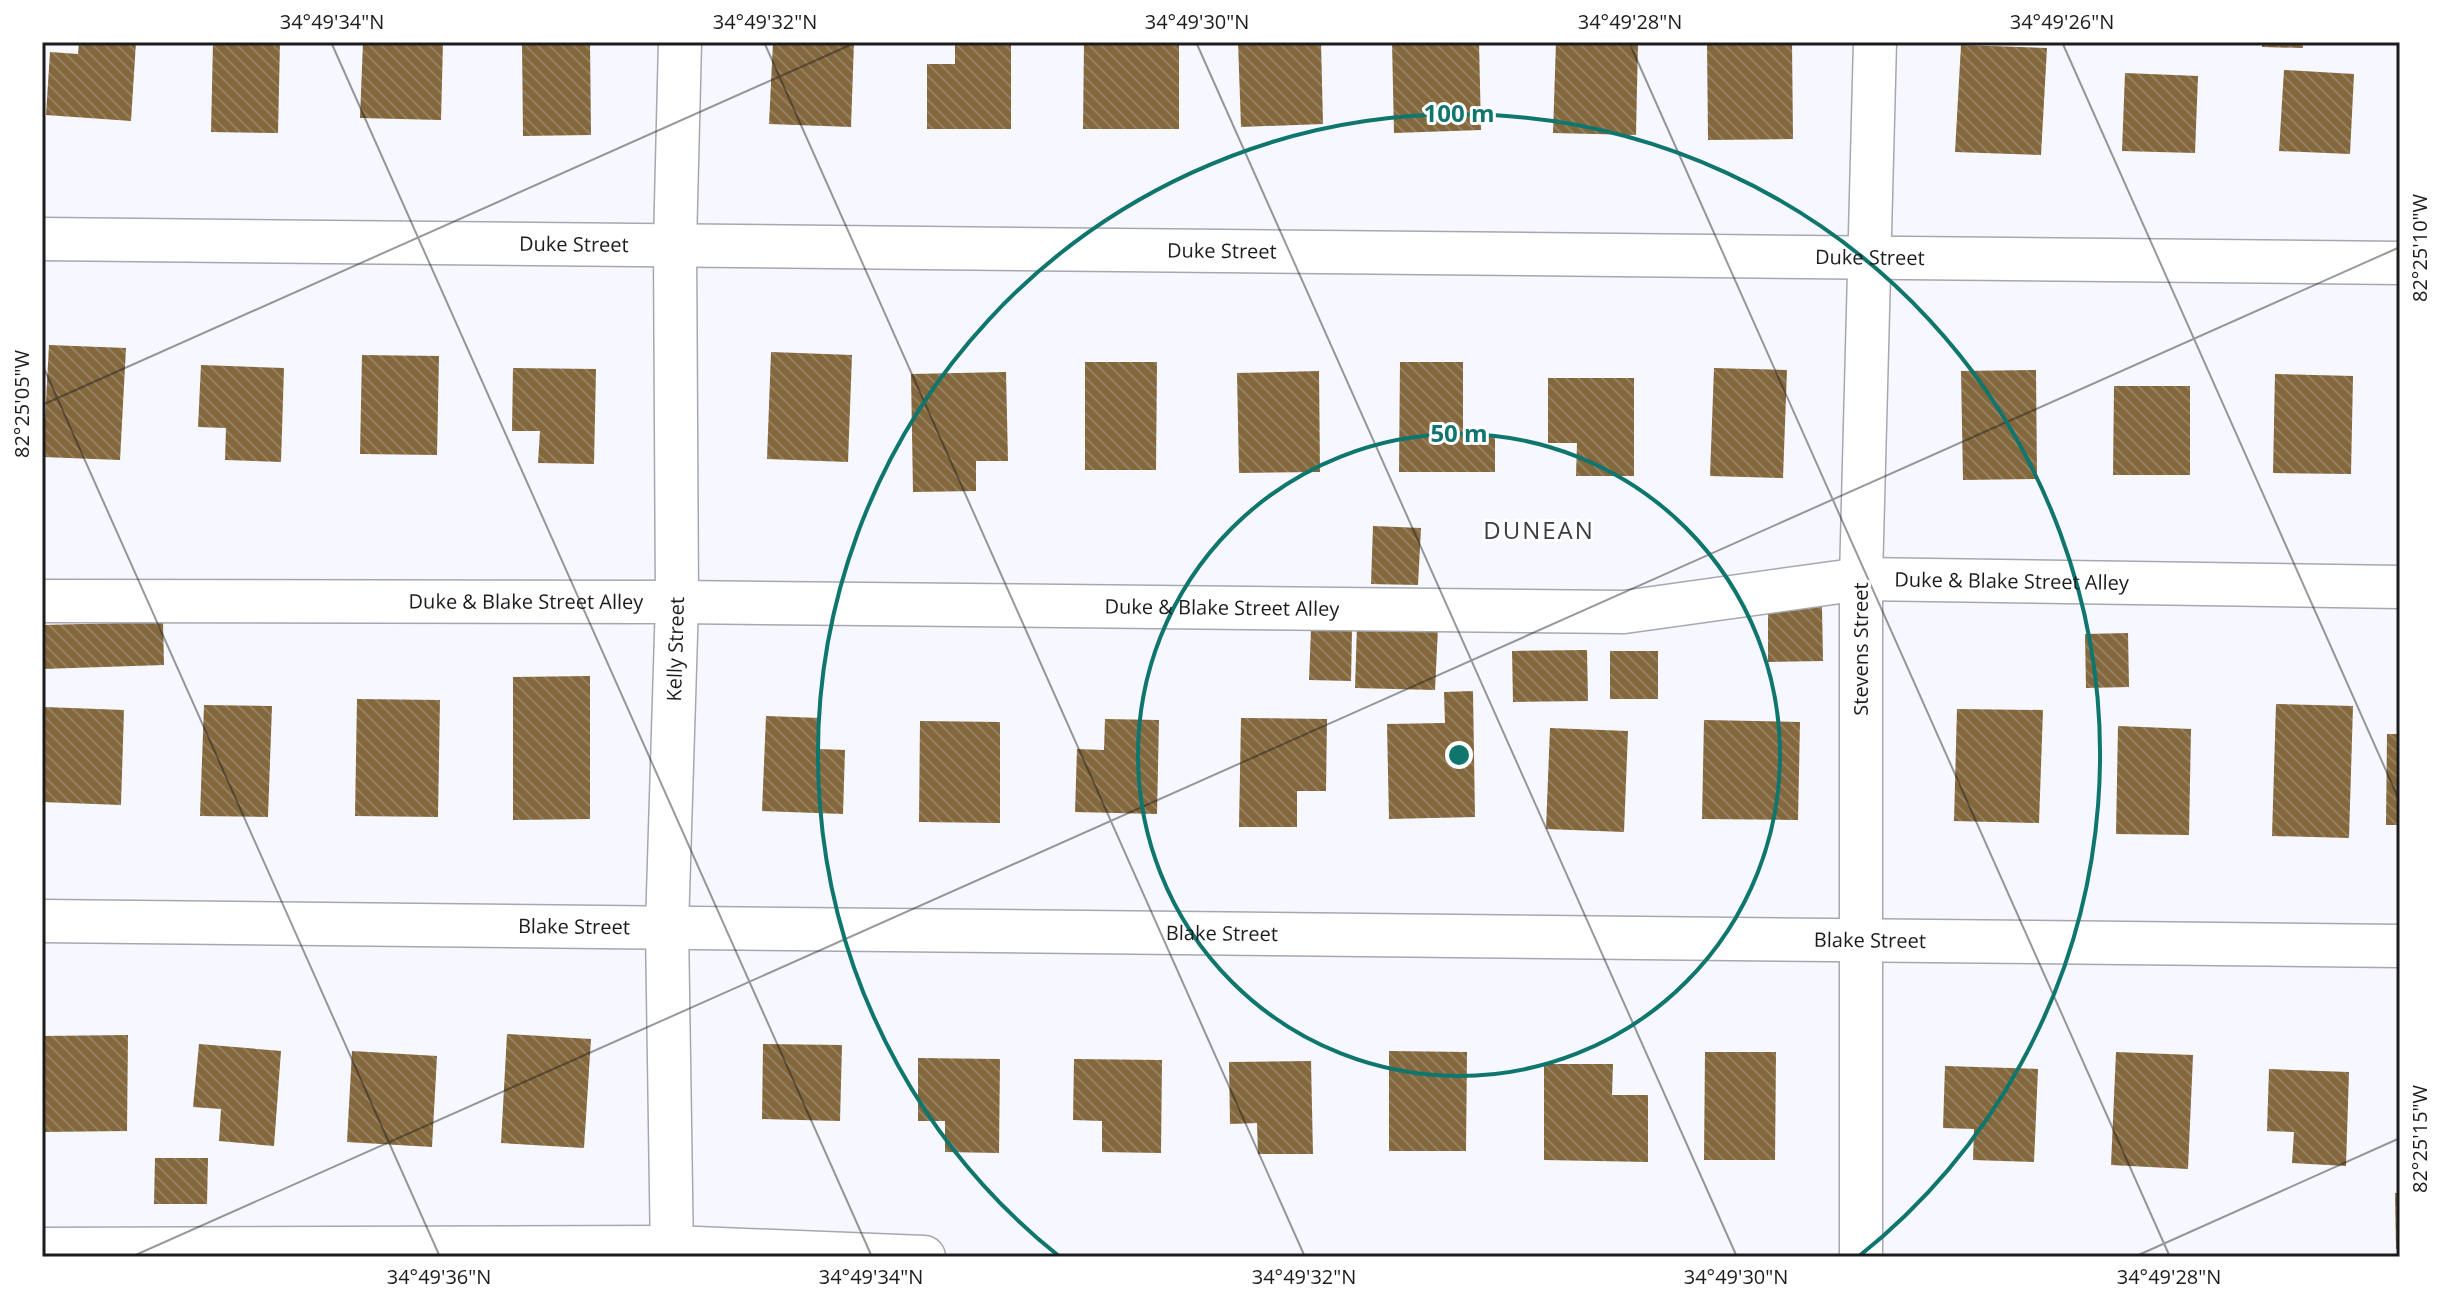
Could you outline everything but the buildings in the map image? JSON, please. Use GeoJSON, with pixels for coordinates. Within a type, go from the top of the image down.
{"type":"FeatureCollection","features":[{"type":"Feature","properties":{"kind":"street","name":"Kelly Street"},"geometry":{"type":"LineString","coordinates":[[672,1252],[667,927],[677,602],[675,244],[680,42]]}},
{"type":"Feature","properties":{"kind":"street","name":"Stevens Street"},"geometry":{"type":"LineString","coordinates":[[1861,1257],[1861,579],[1875,42]]}},
{"type":"Feature","properties":{"kind":"street","name":"Duke Street"},"geometry":{"type":"LineString","coordinates":[[42,239],[2400,263]]}},
{"type":"Feature","properties":{"kind":"street","name":"Duke & Blake Street Alley"},"geometry":{"type":"LineString","coordinates":[[42,601],[677,602],[1624,612],[1861,579],[2400,587]]}},
{"type":"Feature","properties":{"kind":"street","name":"Blake Street"},"geometry":{"type":"LineString","coordinates":[[42,921],[2400,946]]}},
{"type":"Feature","properties":{"kind":"street"},"geometry":{"type":"LineString","coordinates":[[42,1249],[672,1252],[924,1257]]}},
{"type":"Feature","properties":{"kind":"district","name":"DUNEAN"},"geometry":{"type":"Point","coordinates":[1539,531]}}]}
